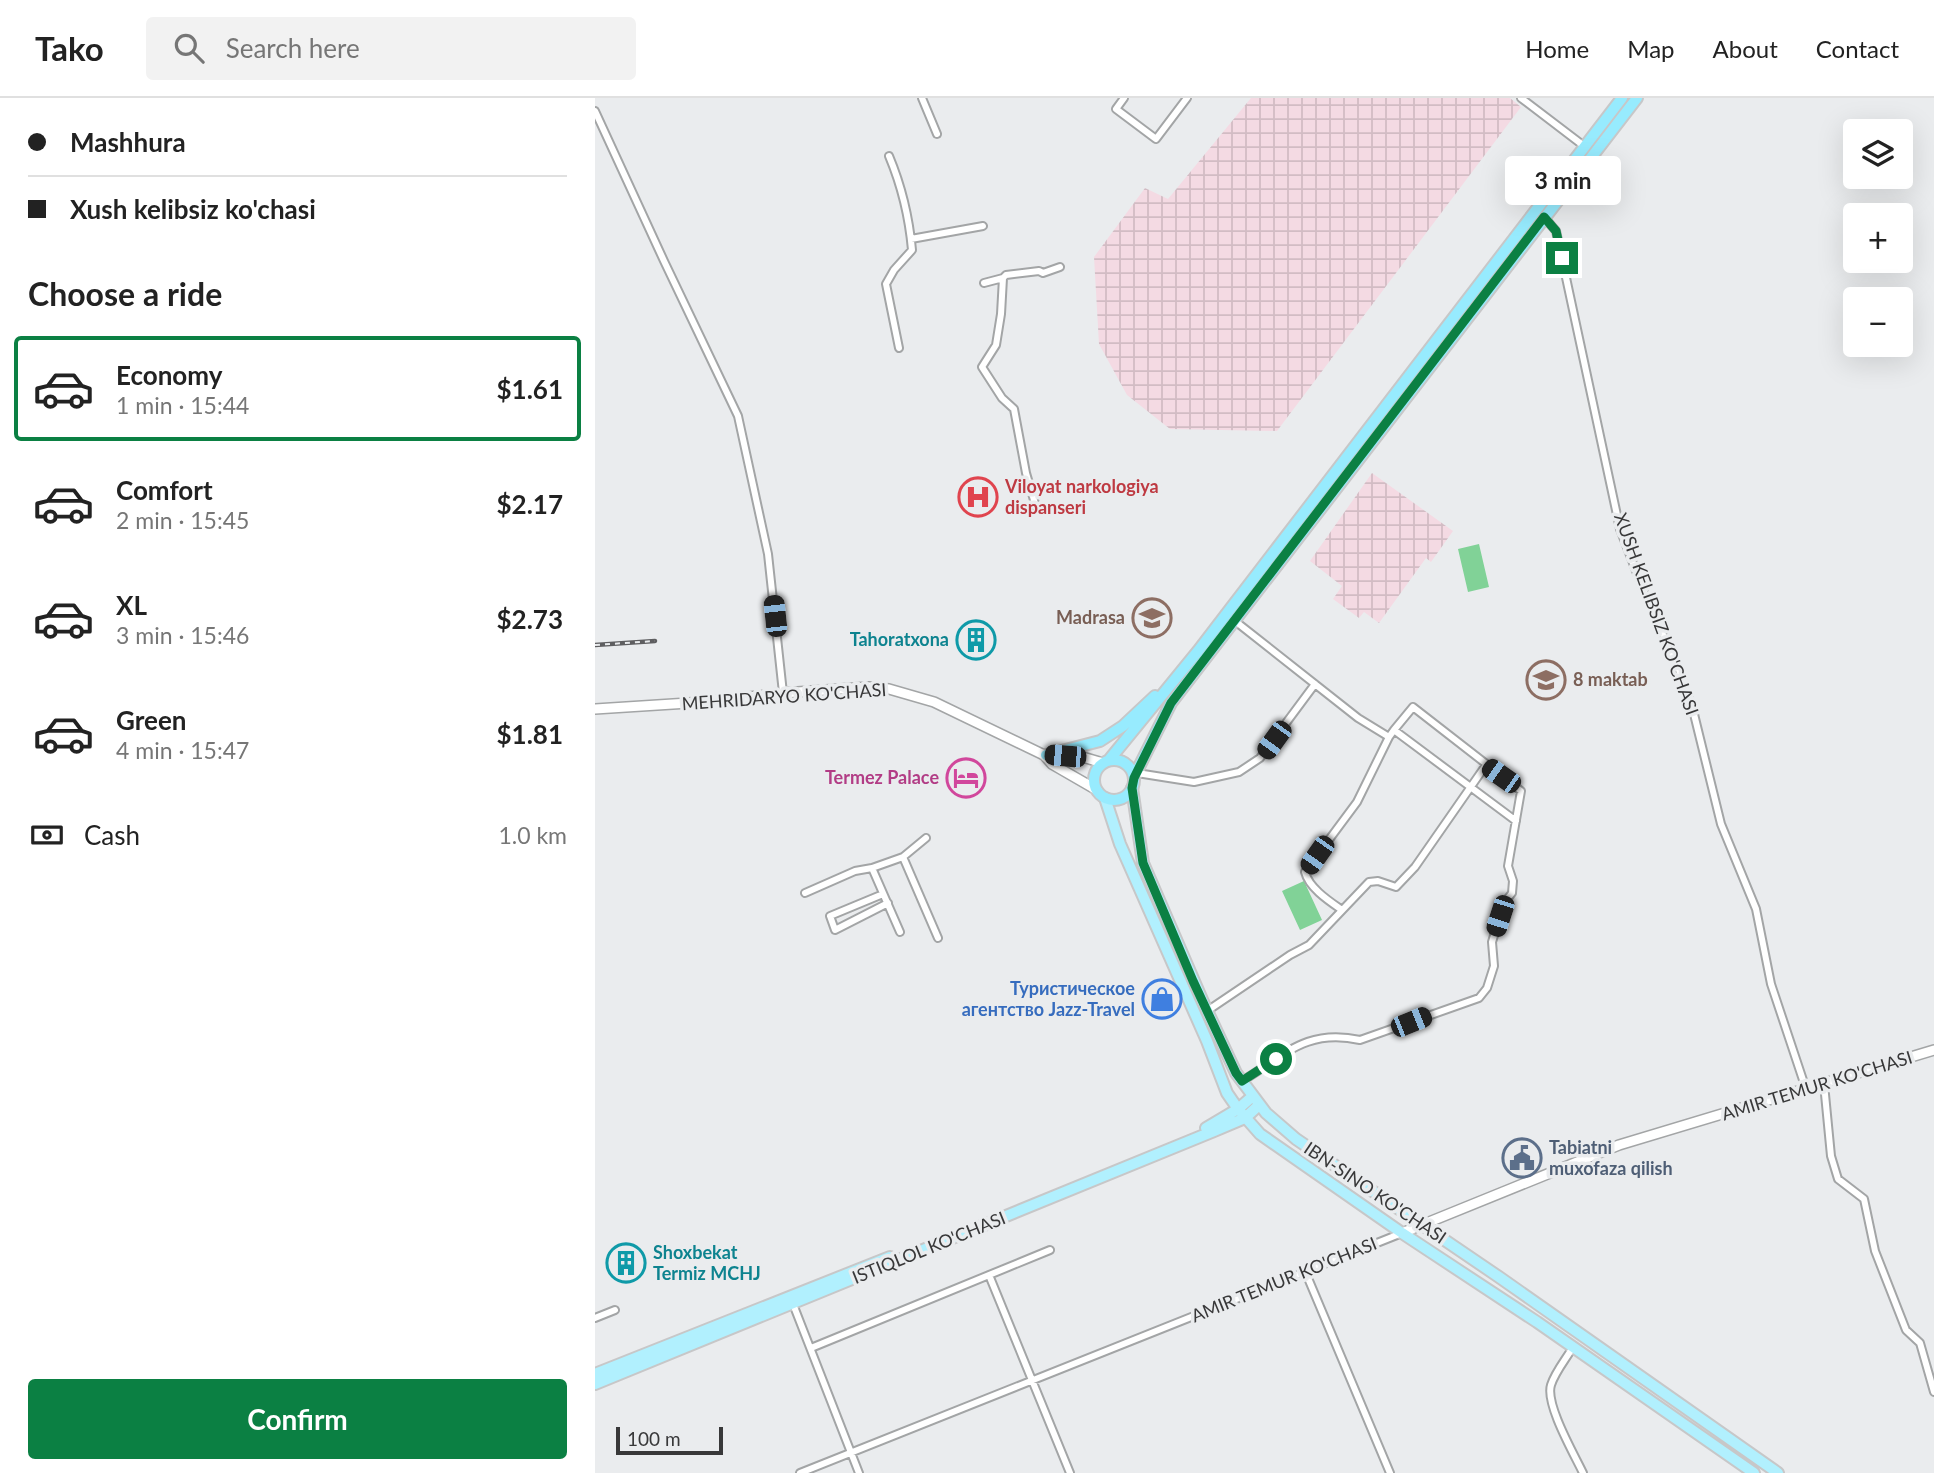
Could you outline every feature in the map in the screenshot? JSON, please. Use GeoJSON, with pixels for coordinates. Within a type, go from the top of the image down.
{"type":"FeatureCollection","features":[{"type":"Feature","properties":{"kind":"highway"},"geometry":{"type":"LineString","coordinates":[[1622,98],[1213,632],[1094,776],[1101,794],[1121,799],[1134,779],[1171,703],[1637,98]]}},
{"type":"Feature","properties":{"kind":"highway"},"geometry":{"type":"LineString","coordinates":[[1045,755],[1100,741],[1123,726],[1150,699],[1164,691]]}},
{"type":"Feature","properties":{"kind":"highway"},"geometry":{"type":"LineString","coordinates":[[1106,762],[1117,760],[1125,763],[1131,769],[1134,779]]}},
{"type":"Feature","properties":{"kind":"main road","name":"МEHRIDARYO KO'CHASI"},"geometry":{"type":"LineString","coordinates":[[595,709],[869,687],[898,690],[962,714],[1045,755]]}},
{"type":"Feature","properties":{"kind":"main road"},"geometry":{"type":"LineString","coordinates":[[1045,755],[1106,762]]}},
{"type":"Feature","properties":{"kind":"main road"},"geometry":{"type":"LineString","coordinates":[[1045,755],[1052,764],[1101,794]]}},
{"type":"Feature","properties":{"kind":"main road","name":"IBN-SINO KO'CHASI"},"geometry":{"type":"LineString","coordinates":[[1134,779],[1143,863],[1207,1011],[1242,1081],[1256,1101],[1296,1139],[1778,1473]]}},
{"type":"Feature","properties":{"kind":"main road","name":"IBN-SINO KO'CHASI"},"geometry":{"type":"LineString","coordinates":[[1101,794],[1227,1093],[1241,1114],[1260,1134],[1754,1473]]}},
{"type":"Feature","properties":{"kind":"main road","name":"AMIR TEMUR KO'CHASI"},"geometry":{"type":"LineString","coordinates":[[1402,1233],[1619,1146],[1934,1050]]}},
{"type":"Feature","properties":{"kind":"main road","name":"ISTIQLOL KO'CHASI"},"geometry":{"type":"LineString","coordinates":[[595,1384],[793,1304],[1241,1114],[1256,1101]]}},
{"type":"Feature","properties":{"kind":"main road","name":"ISTIQLOL KO'CHASI"},"geometry":{"type":"LineString","coordinates":[[595,1374],[1241,1114]]}},
{"type":"Feature","properties":{"kind":"street"},"geometry":{"type":"LineString","coordinates":[[922,98],[937,134]]}},
{"type":"Feature","properties":{"kind":"street"},"geometry":{"type":"LineString","coordinates":[[1121,99],[1115,109],[1156,139],[1187,98]]}},
{"type":"Feature","properties":{"kind":"street"},"geometry":{"type":"LineString","coordinates":[[1521,98],[1584,146]]}},
{"type":"Feature","properties":{"kind":"street"},"geometry":{"type":"LineString","coordinates":[[595,111],[738,416],[768,554],[783,693]]}},
{"type":"Feature","properties":{"kind":"street"},"geometry":{"type":"LineString","coordinates":[[889,156],[902,189],[912,250],[894,270],[886,284],[899,348]]}},
{"type":"Feature","properties":{"kind":"street","name":"XUSH KELIBSIZ KO'CHASI"},"geometry":{"type":"LineString","coordinates":[[1544,217],[1556,231],[1620,529],[1693,710],[1721,824],[1756,909],[1771,984],[1806,1089]]}},
{"type":"Feature","properties":{"kind":"street"},"geometry":{"type":"LineString","coordinates":[[911,239],[983,226]]}},
{"type":"Feature","properties":{"kind":"street"},"geometry":{"type":"LineString","coordinates":[[984,283],[1006,275],[1039,271],[1043,273],[1060,267]]}},
{"type":"Feature","properties":{"kind":"street"},"geometry":{"type":"LineString","coordinates":[[1003,278],[996,345],[982,367],[1002,398],[1014,408],[1036,507]]}},
{"type":"Feature","properties":{"kind":"street"},"geometry":{"type":"LineString","coordinates":[[1235,621],[1358,718],[1388,737]]}},
{"type":"Feature","properties":{"kind":"street"},"geometry":{"type":"LineString","coordinates":[[1134,779],[1187,782],[1239,772],[1260,758],[1315,684]]}},
{"type":"Feature","properties":{"kind":"street"},"geometry":{"type":"LineString","coordinates":[[1242,1081],[1315,1038],[1342,1036],[1360,1040],[1479,998],[1487,988],[1494,966],[1492,942],[1504,903],[1512,893],[1513,881],[1508,866],[1521,791],[1413,707],[1388,737],[1357,802],[1305,872],[1305,876],[1322,895],[1342,910]]}},
{"type":"Feature","properties":{"kind":"street"},"geometry":{"type":"LineString","coordinates":[[1394,730],[1516,821]]}},
{"type":"Feature","properties":{"kind":"street"},"geometry":{"type":"LineString","coordinates":[[1207,1011],[1309,945],[1369,882],[1378,881],[1396,887],[1415,867],[1486,765]]}},
{"type":"Feature","properties":{"kind":"street"},"geometry":{"type":"LineString","coordinates":[[805,893],[855,871],[903,857],[926,838]]}},
{"type":"Feature","properties":{"kind":"street"},"geometry":{"type":"LineString","coordinates":[[903,857],[938,938]]}},
{"type":"Feature","properties":{"kind":"street"},"geometry":{"type":"LineString","coordinates":[[872,868],[900,932]]}},
{"type":"Feature","properties":{"kind":"street"},"geometry":{"type":"LineString","coordinates":[[883,894],[830,916],[835,930],[888,904]]}},
{"type":"Feature","properties":{"kind":"street"},"geometry":{"type":"LineString","coordinates":[[1824,1084],[1831,1156],[1838,1179],[1864,1199],[1875,1251],[1906,1330],[1920,1343],[1934,1392]]}},
{"type":"Feature","properties":{"kind":"street","name":"AMIR TEMUR KO'CHASI"},"geometry":{"type":"LineString","coordinates":[[800,1473],[1402,1233]]}},
{"type":"Feature","properties":{"kind":"street"},"geometry":{"type":"LineString","coordinates":[[811,1348],[1050,1250]]}},
{"type":"Feature","properties":{"kind":"street"},"geometry":{"type":"LineString","coordinates":[[1305,1271],[1390,1473]]}},
{"type":"Feature","properties":{"kind":"street"},"geometry":{"type":"LineString","coordinates":[[989,1275],[1070,1473]]}},
{"type":"Feature","properties":{"kind":"street"},"geometry":{"type":"LineString","coordinates":[[793,1304],[859,1473]]}},
{"type":"Feature","properties":{"kind":"street"},"geometry":{"type":"LineString","coordinates":[[595,1318],[615,1310]]}},
{"type":"Feature","properties":{"kind":"street"},"geometry":{"type":"LineString","coordinates":[[1573,1347],[1550,1390],[1552,1404],[1583,1473]]}},
{"type":"Feature","properties":{"kind":"shaded area"},"geometry":{"type":"Polygon","coordinates":[[[1251,98],[1510,98],[1521,107],[1277,431],[1170,429],[1127,395],[1099,344],[1094,257],[1145,188],[1168,199],[1251,98]]]}},
{"type":"Feature","properties":{"kind":"shaded area"},"geometry":{"type":"Polygon","coordinates":[[[1372,473],[1453,531],[1431,562],[1426,558],[1379,623],[1364,612],[1359,618],[1333,599],[1342,586],[1310,561],[1372,473]]]}},
{"type":"Feature","properties":{"kind":"green space"},"geometry":{"type":"Polygon","coordinates":[[[1479,544],[1489,587],[1468,592],[1458,549],[1479,544]]]}},
{"type":"Feature","properties":{"kind":"green space"},"geometry":{"type":"Polygon","coordinates":[[[1304,881],[1322,920],[1300,930],[1282,891],[1304,881]]]}},
{"type":"Feature","properties":{"kind":"railway"},"geometry":{"type":"LineString","coordinates":[[595,645],[655,641]]}},
{"type":"Feature","properties":{"kind":"place","name":"Viloyat narkologiya dispanseri"},"geometry":{"type":"Point","coordinates":[978,497]}},
{"type":"Feature","properties":{"kind":"place","name":"Madrasa"},"geometry":{"type":"Point","coordinates":[1152,618]}},
{"type":"Feature","properties":{"kind":"place","name":"Tahoratxona"},"geometry":{"type":"Point","coordinates":[976,640]}},
{"type":"Feature","properties":{"kind":"place","name":"8 maktab"},"geometry":{"type":"Point","coordinates":[1546,680]}},
{"type":"Feature","properties":{"kind":"place","name":"Termez Palace"},"geometry":{"type":"Point","coordinates":[966,778]}},
{"type":"Feature","properties":{"kind":"place","name":"Туристическое агентство Jazz-Travel"},"geometry":{"type":"Point","coordinates":[1162,999]}},
{"type":"Feature","properties":{"kind":"place","name":"Tabiatni muxofaza qilish"},"geometry":{"type":"Point","coordinates":[1522,1158]}},
{"type":"Feature","properties":{"kind":"place","name":"Shoxbekat Termiz MCHJ"},"geometry":{"type":"Point","coordinates":[626,1263]}},
{"type":"Feature","properties":{"kind":"route"},"geometry":{"type":"LineString","coordinates":[[1276,1059],[1242,1081],[1236,1073],[1143,863],[1132,788],[1134,778],[1171,703],[1544,217],[1556,231],[1562,258]]}}]}
